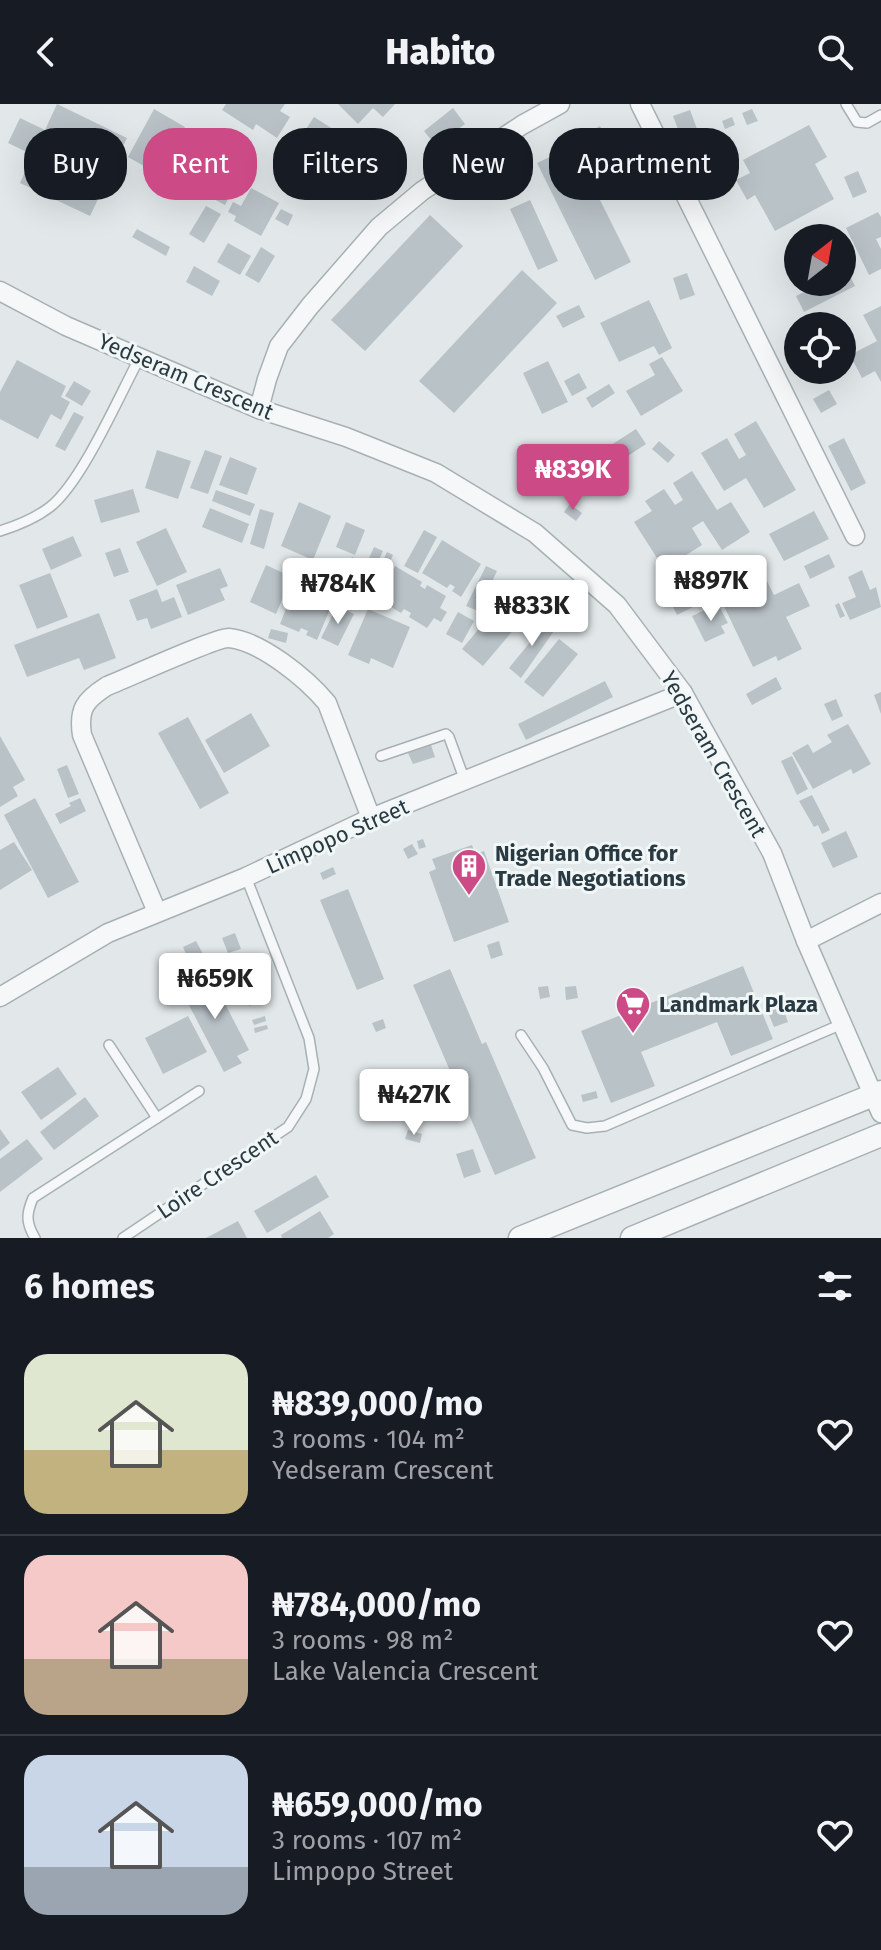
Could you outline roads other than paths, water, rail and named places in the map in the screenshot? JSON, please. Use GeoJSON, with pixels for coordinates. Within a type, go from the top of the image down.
{"type":"FeatureCollection","features":[{"type":"Feature","properties":{"kind":"street"},"geometry":{"type":"LineString","coordinates":[[259,409],[279,346],[379,227],[422,191],[522,125],[560,104]]}},
{"type":"Feature","properties":{"kind":"street"},"geometry":{"type":"LineString","coordinates":[[640,104],[855,536]]}},
{"type":"Feature","properties":{"kind":"street","name":"Yedseram Crescent"},"geometry":{"type":"LineString","coordinates":[[0,291],[66,326],[259,409],[346,437],[436,473],[535,533],[617,605],[683,693],[772,853],[806,941],[879,1100]]}},
{"type":"Feature","properties":{"kind":"street"},"geometry":{"type":"LineString","coordinates":[[157,912],[82,735],[79,716],[91,697],[107,686],[227,637],[257,647],[314,688],[327,703],[371,818]]}},
{"type":"Feature","properties":{"kind":"street","name":"Limpopo Street"},"geometry":{"type":"LineString","coordinates":[[0,997],[108,933],[246,877],[371,818],[683,693]]}},
{"type":"Feature","properties":{"kind":"street"},"geometry":{"type":"LineString","coordinates":[[806,941],[881,903]]}},
{"type":"Feature","properties":{"kind":"street"},"geometry":{"type":"LineString","coordinates":[[520,1238],[879,1100]]}},
{"type":"Feature","properties":{"kind":"street"},"geometry":{"type":"LineString","coordinates":[[632,1238],[881,1135]]}},
{"type":"Feature","properties":{"kind":"lane"},"geometry":{"type":"LineString","coordinates":[[846,104],[857,122],[867,123],[881,115]]}},
{"type":"Feature","properties":{"kind":"lane"},"geometry":{"type":"LineString","coordinates":[[0,531],[49,508],[62,495],[77,474],[140,357]]}},
{"type":"Feature","properties":{"kind":"lane"},"geometry":{"type":"LineString","coordinates":[[381,756],[446,734],[465,781]]}},
{"type":"Feature","properties":{"kind":"lane","name":"Loire Crescent"},"geometry":{"type":"LineString","coordinates":[[123,1238],[288,1127],[306,1099],[314,1069],[309,1038],[246,877]]}},
{"type":"Feature","properties":{"kind":"lane"},"geometry":{"type":"LineString","coordinates":[[521,1035],[543,1068],[572,1125],[587,1128],[605,1126],[842,1024]]}},
{"type":"Feature","properties":{"kind":"lane"},"geometry":{"type":"LineString","coordinates":[[109,1045],[157,1118]]}},
{"type":"Feature","properties":{"kind":"lane"},"geometry":{"type":"LineString","coordinates":[[35,1238],[27,1226],[27,1211],[33,1198],[199,1091]]}},
{"type":"Feature","properties":{"kind":"place","name":"Nigerian Office for Trade Negotiations"},"geometry":{"type":"Point","coordinates":[469,897]}},
{"type":"Feature","properties":{"kind":"place","name":"Landmark Plaza"},"geometry":{"type":"Point","coordinates":[633,1035]}}]}
